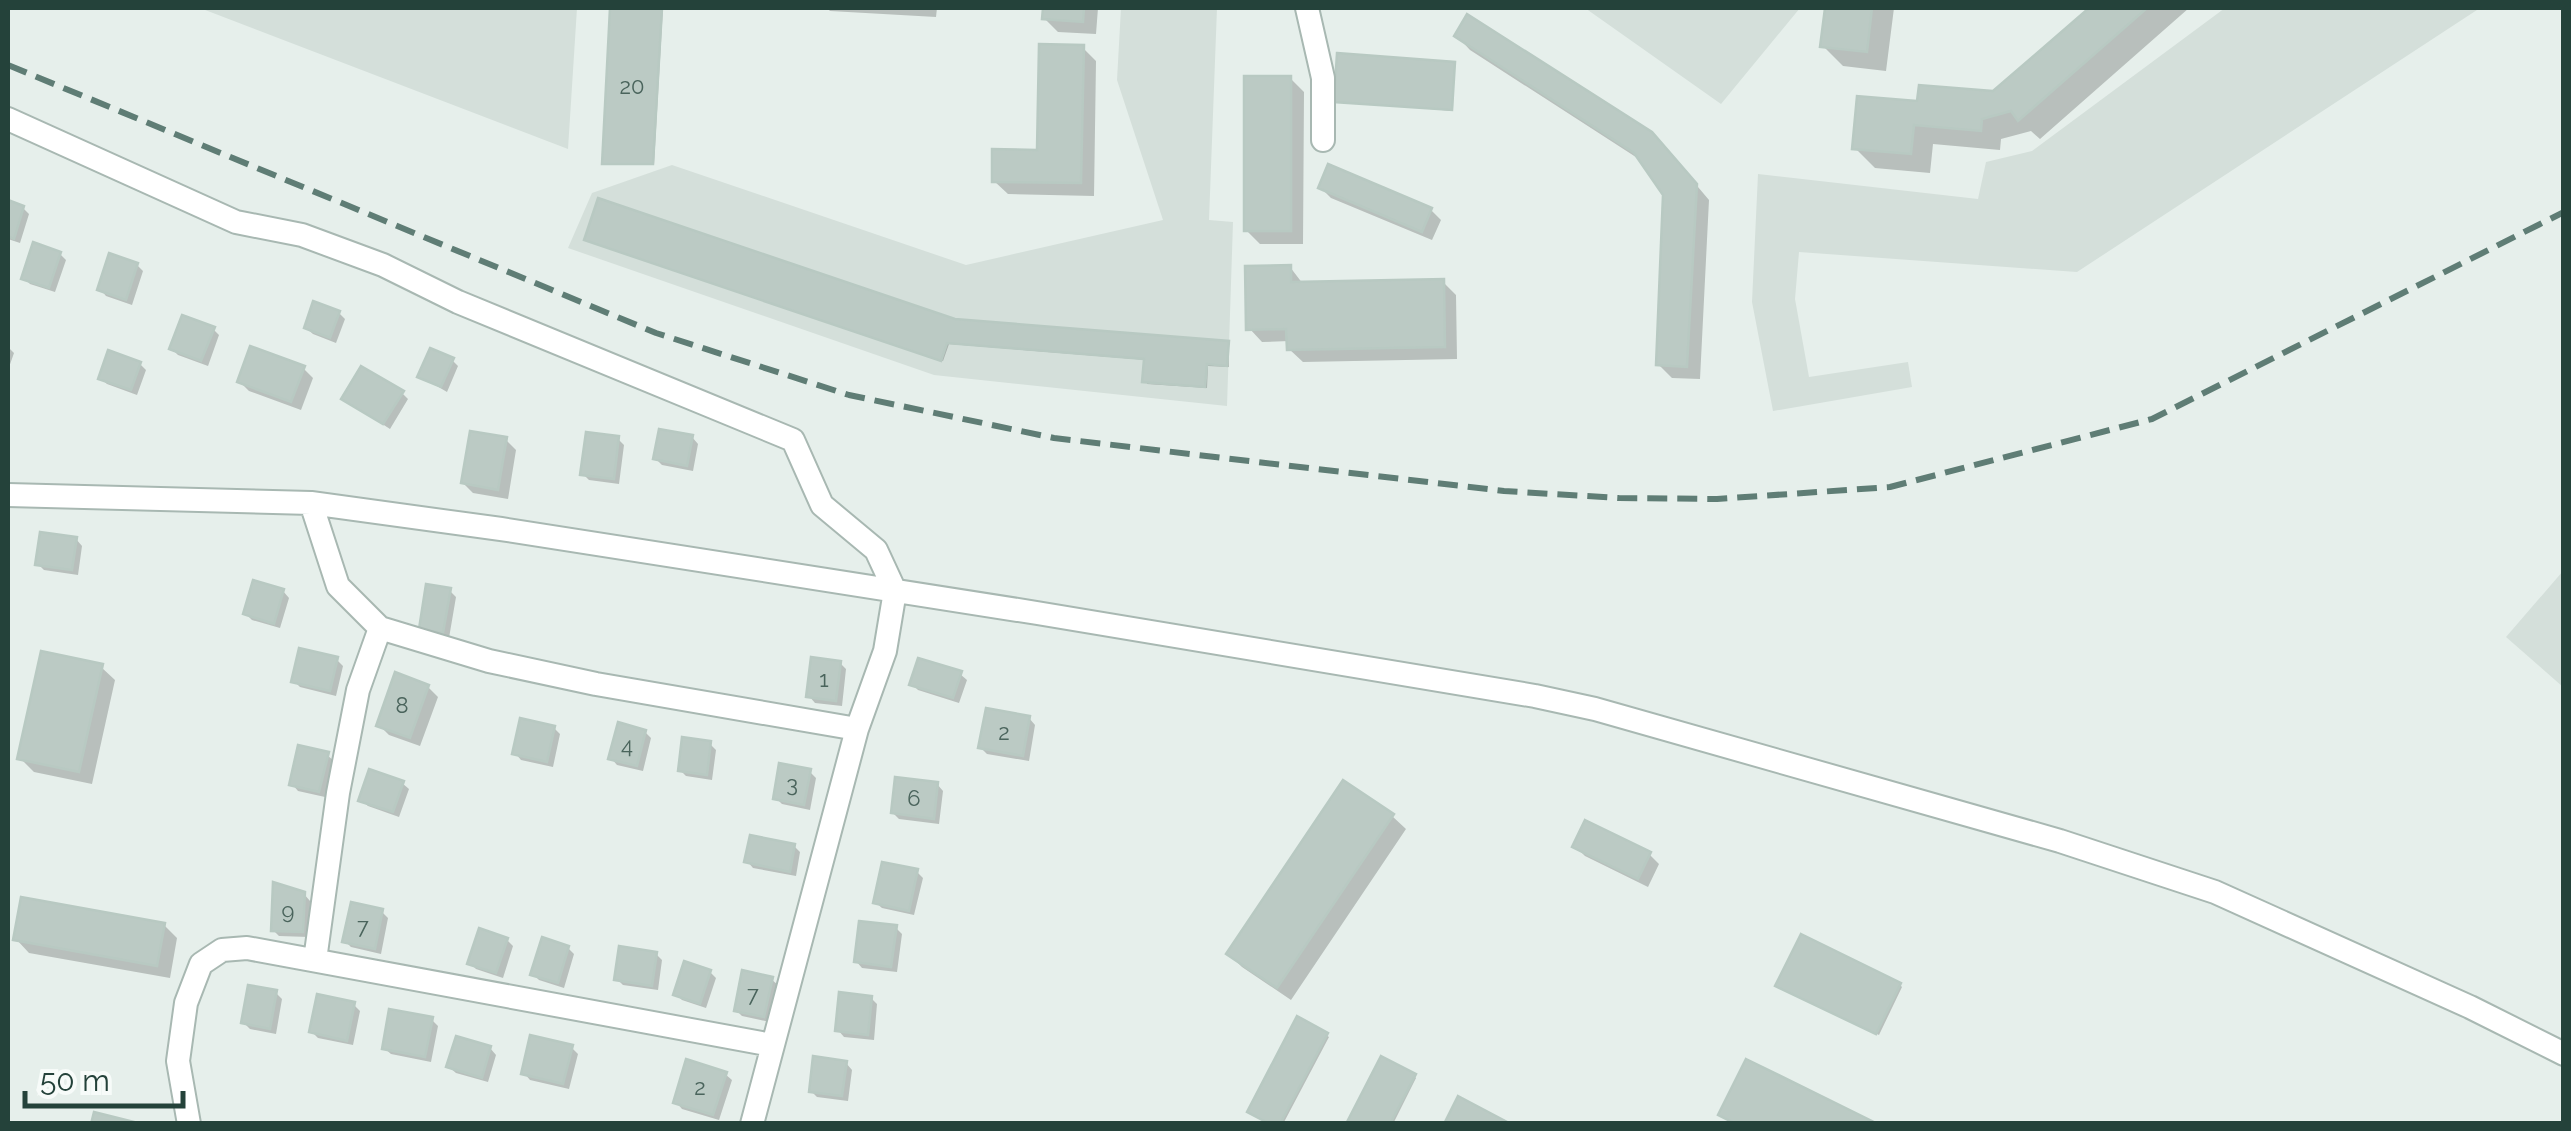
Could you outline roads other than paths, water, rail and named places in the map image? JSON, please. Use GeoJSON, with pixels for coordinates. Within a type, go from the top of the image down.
{"type":"FeatureCollection","features":[{"type":"Feature","properties":{"kind":"street"},"geometry":{"type":"LineString","coordinates":[[1307,8],[1323,78],[1323,140]]}},
{"type":"Feature","properties":{"kind":"street"},"geometry":{"type":"LineString","coordinates":[[8,118],[236,222],[302,235],[383,265],[458,302],[793,440],[822,505],[876,550],[894,591],[885,651],[858,729],[752,1124]]}},
{"type":"Feature","properties":{"kind":"street"},"geometry":{"type":"LineString","coordinates":[[8,495],[310,504],[501,529],[1535,696],[2043,836],[2215,892],[2470,1007],[2564,1054]]}},
{"type":"Feature","properties":{"kind":"street"},"geometry":{"type":"LineString","coordinates":[[310,504],[338,586],[380,628],[489,661],[596,684],[858,729]]}},
{"type":"Feature","properties":{"kind":"street"},"geometry":{"type":"LineString","coordinates":[[315,960],[338,793],[358,690],[380,628]]}},
{"type":"Feature","properties":{"kind":"street"},"geometry":{"type":"LineString","coordinates":[[189,1124],[178,1061],[186,1003],[202,964],[222,950],[246,948],[772,1045]]}},
{"type":"Feature","properties":{"kind":"railway"},"geometry":{"type":"LineString","coordinates":[[8,65],[656,333],[849,395],[1054,438],[1504,491],[1619,498],[1717,499],[1890,487],[2152,419],[2564,212]]}}]}
